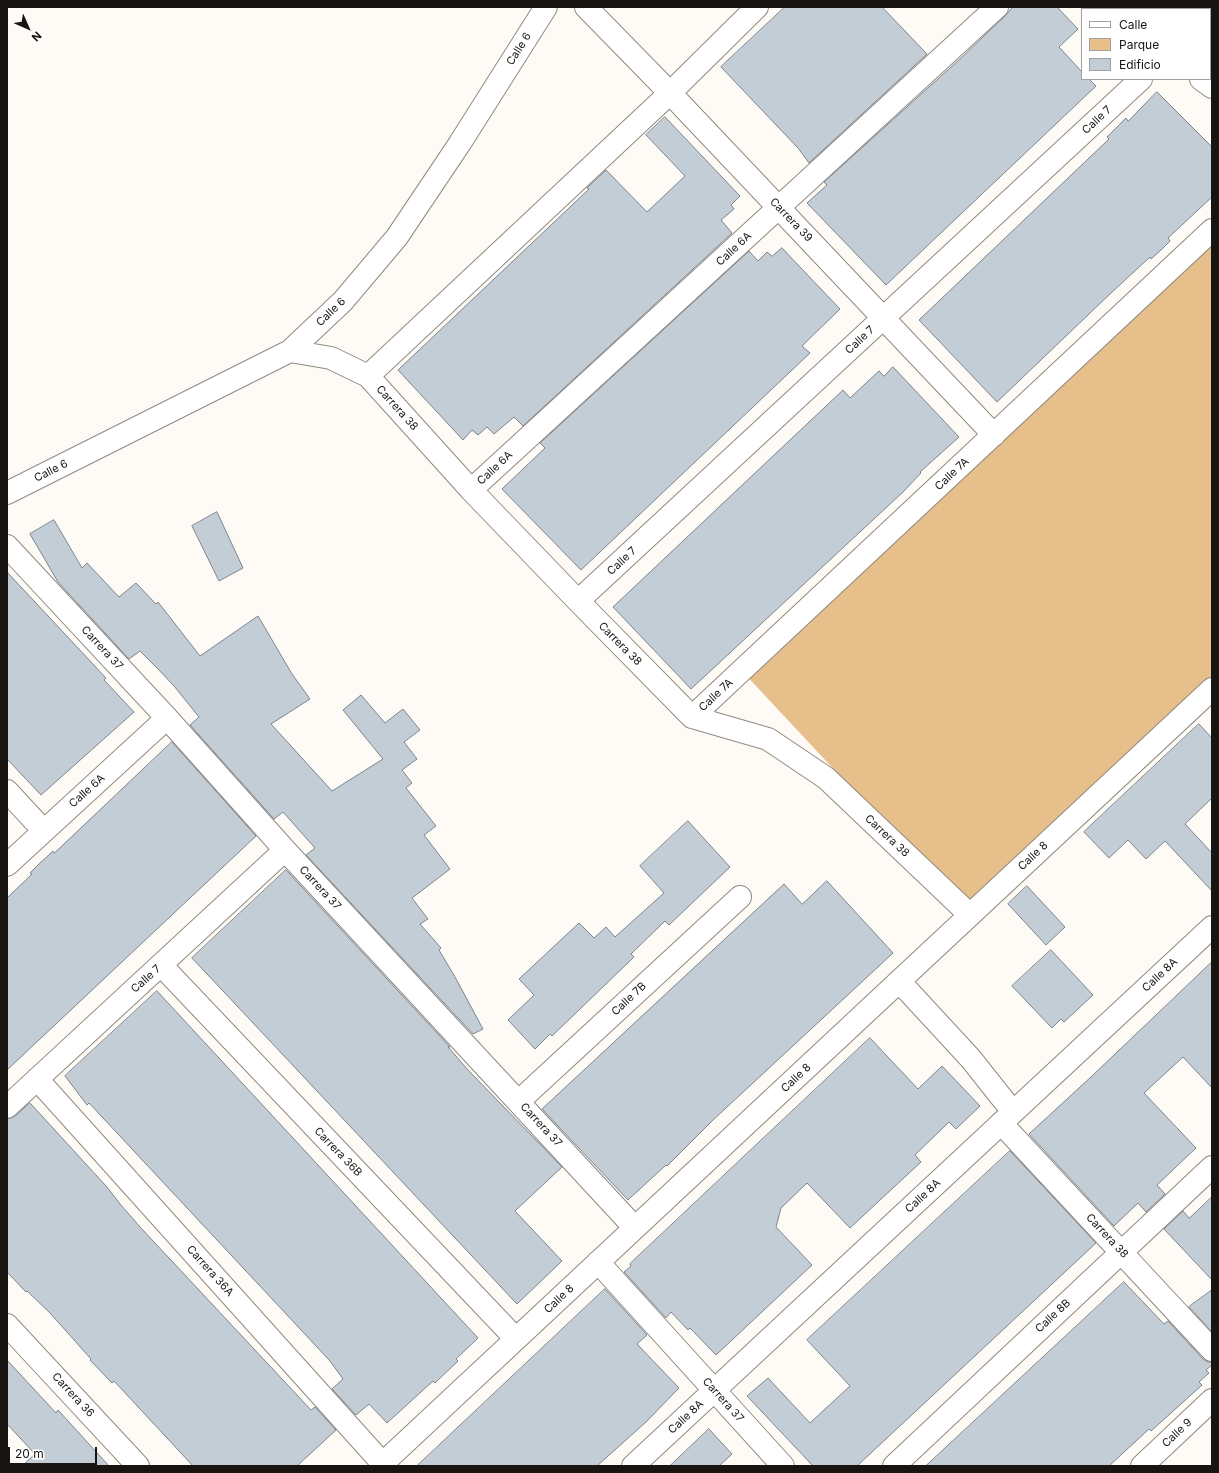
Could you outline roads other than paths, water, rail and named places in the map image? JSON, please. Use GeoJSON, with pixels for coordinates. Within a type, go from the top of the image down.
{"type":"FeatureCollection","features":[{"type":"Feature","properties":{"kind":"street","name":"Calle 6"},"geometry":{"type":"LineString","coordinates":[[7,494],[290,351],[343,301],[397,237],[460,143],[546,7]]}},
{"type":"Feature","properties":{"kind":"street","name":"Carrera 39"},"geometry":{"type":"LineString","coordinates":[[586,7],[670,93],[994,435]]}},
{"type":"Feature","properties":{"kind":"street"},"geometry":{"type":"LineString","coordinates":[[368,376],[670,93],[757,7]]}},
{"type":"Feature","properties":{"kind":"street","name":"Calle 6A"},"geometry":{"type":"LineString","coordinates":[[471,490],[997,7]]}},
{"type":"Feature","properties":{"kind":"street","name":"Calle 7"},"geometry":{"type":"LineString","coordinates":[[578,601],[1140,80]]}},
{"type":"Feature","properties":{"kind":"street"},"geometry":{"type":"LineString","coordinates":[[1202,80],[1212,87]]}},
{"type":"Feature","properties":{"kind":"street","name":"Calle 7A"},"geometry":{"type":"LineString","coordinates":[[692,717],[1212,230]]}},
{"type":"Feature","properties":{"kind":"street","name":"Carrera 38"},"geometry":{"type":"LineString","coordinates":[[290,351],[331,358],[368,376],[471,490],[692,717],[768,739],[826,778],[970,915]]}},
{"type":"Feature","properties":{"kind":"street","name":"Carrera 37"},"geometry":{"type":"LineString","coordinates":[[7,546],[167,718],[285,850],[635,1228]]}},
{"type":"Feature","properties":{"kind":"street","name":"Calle 8"},"geometry":{"type":"LineString","coordinates":[[381,1465],[1212,689]]}},
{"type":"Feature","properties":{"kind":"street","name":"Calle 6A"},"geometry":{"type":"LineString","coordinates":[[7,865],[167,718]]}},
{"type":"Feature","properties":{"kind":"street"},"geometry":{"type":"LineString","coordinates":[[7,791],[44,831]]}},
{"type":"Feature","properties":{"kind":"street","name":"Calle 7"},"geometry":{"type":"LineString","coordinates":[[7,1107],[285,850]]}},
{"type":"Feature","properties":{"kind":"street","name":"Calle 7B"},"geometry":{"type":"LineString","coordinates":[[519,1101],[740,897]]}},
{"type":"Feature","properties":{"kind":"street","name":"Calle 8A"},"geometry":{"type":"LineString","coordinates":[[633,1466],[1212,927]]}},
{"type":"Feature","properties":{"kind":"street","name":"Carrera 36B"},"geometry":{"type":"LineString","coordinates":[[161,965],[516,1339]]}},
{"type":"Feature","properties":{"kind":"street","name":"Carrera 38"},"geometry":{"type":"LineString","coordinates":[[899,981],[970,1059],[1007,1118],[1121,1252],[1212,1350]]}},
{"type":"Feature","properties":{"kind":"street","name":"Carrera 36A"},"geometry":{"type":"LineString","coordinates":[[37,1078],[381,1465]]}},
{"type":"Feature","properties":{"kind":"street","name":"Calle 8B"},"geometry":{"type":"LineString","coordinates":[[894,1466],[1212,1167]]}},
{"type":"Feature","properties":{"kind":"street","name":"Carrera 37"},"geometry":{"type":"LineString","coordinates":[[598,1262],[783,1466]]}},
{"type":"Feature","properties":{"kind":"street","name":"Carrera 36"},"geometry":{"type":"LineString","coordinates":[[10,1333],[134,1465]]}},
{"type":"Feature","properties":{"kind":"street","name":"Calle 9"},"geometry":{"type":"LineString","coordinates":[[1142,1466],[1212,1400]]}}]}
